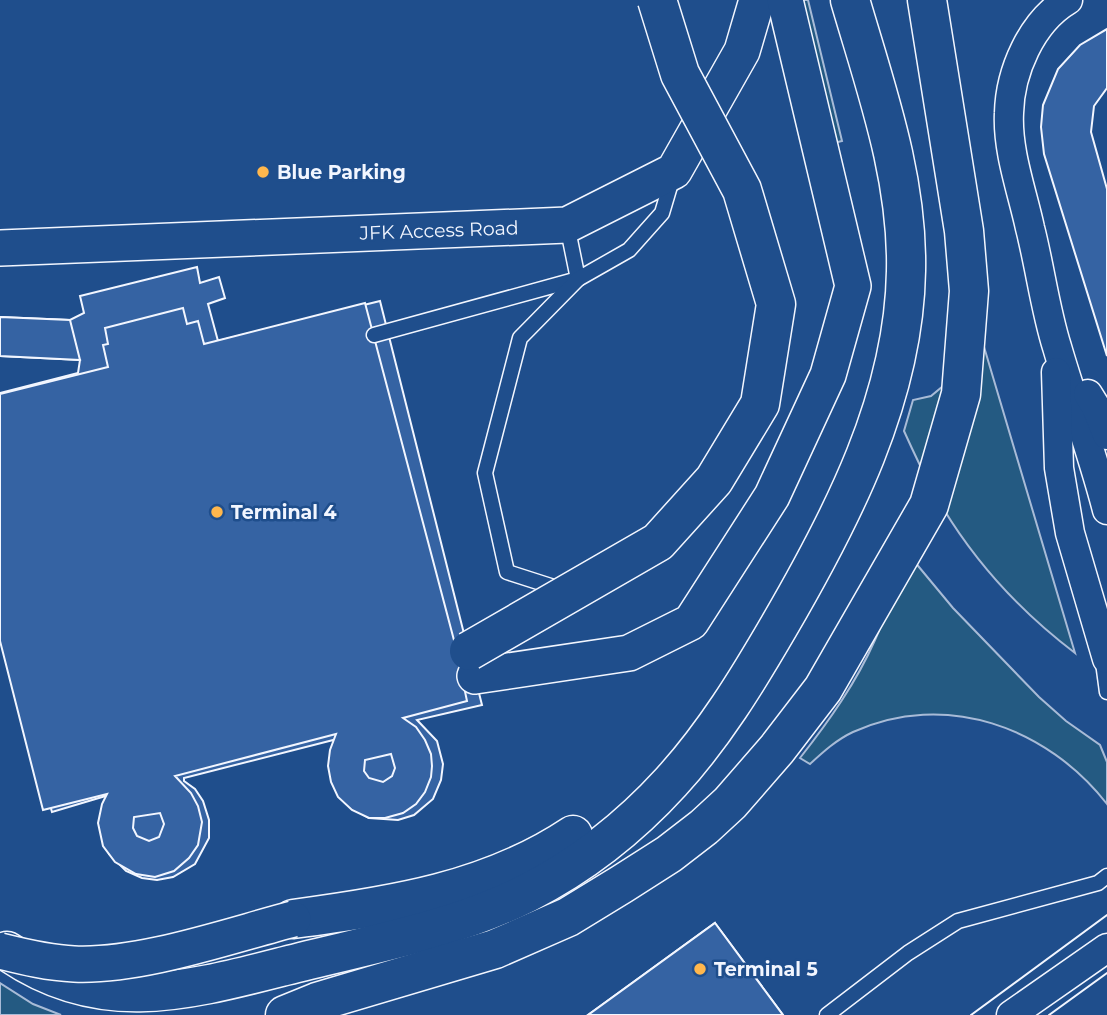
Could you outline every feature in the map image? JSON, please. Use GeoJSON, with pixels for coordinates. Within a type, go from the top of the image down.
{"type":"FeatureCollection","features":[{"type":"Feature","properties":{"kind":"highway"},"geometry":{"type":"LineString","coordinates":[[472,663],[569,592],[658,542],[714,480],[760,404],[776,304],[742,191],[680,74],[657,0]]}},
{"type":"Feature","properties":{"kind":"highway"},"geometry":{"type":"LineString","coordinates":[[0,945],[34,971],[58,984],[103,998],[130,1000],[180,993],[472,917],[528,892],[601,847],[670,784],[718,724],[806,580],[849,492],[887,393],[898,350],[904,307],[906,236],[897,166],[850,0]]}},
{"type":"Feature","properties":{"kind":"highway"},"geometry":{"type":"LineString","coordinates":[[285,1015],[317,1002],[495,949],[568,917],[669,854],[721,811],[801,720],[823,689],[929,505],[961,394],[969,291],[964,231],[928,0]]}},
{"type":"Feature","properties":{"kind":"highway"},"geometry":{"type":"LineString","coordinates":[[293,919],[385,906],[451,890],[512,870],[553,848],[611,807],[665,761],[716,709],[771,641]]}},
{"type":"Feature","properties":{"kind":"street"},"geometry":{"type":"LineString","coordinates":[[674,171],[742,51],[757,0]]}},
{"type":"Feature","properties":{"kind":"street"},"geometry":{"type":"LineString","coordinates":[[472,663],[629,653],[691,622],[772,496],[828,375],[853,286],[785,0]]}},
{"type":"Feature","properties":{"kind":"street"},"geometry":{"type":"LineString","coordinates":[[1068,0],[1053,8],[1030,40],[1014,76],[1009,114],[1013,154],[1056,344],[1096,465],[1107,510]]}},
{"type":"Feature","properties":{"kind":"street","name":"JFK Access Road"},"geometry":{"type":"LineString","coordinates":[[0,248],[567,225],[674,171]]}},
{"type":"Feature","properties":{"kind":"street"},"geometry":{"type":"LineString","coordinates":[[1056,344],[1096,407],[1107,435]]}},
{"type":"Feature","properties":{"kind":"street"},"geometry":{"type":"LineString","coordinates":[[1056,344],[1059,468],[1070,533],[1104,650]]}},
{"type":"Feature","properties":{"kind":"street"},"geometry":{"type":"LineString","coordinates":[[0,951],[47,961],[102,963],[154,955],[293,919]]}},
{"type":"Feature","properties":{"kind":"street"},"geometry":{"type":"LineString","coordinates":[[1012,1015],[1107,948]]}},
{"type":"Feature","properties":{"kind":"lane"},"geometry":{"type":"LineString","coordinates":[[374,335],[578,279],[629,250],[662,214],[674,171]]}},
{"type":"Feature","properties":{"kind":"lane"},"geometry":{"type":"LineString","coordinates":[[567,225],[578,279]]}},
{"type":"Feature","properties":{"kind":"lane"},"geometry":{"type":"LineString","coordinates":[[569,592],[508,572],[485,473],[520,338],[578,279]]}},
{"type":"Feature","properties":{"kind":"lane"},"geometry":{"type":"LineString","coordinates":[[1104,650],[1107,692]]}},
{"type":"Feature","properties":{"kind":"lane"},"geometry":{"type":"LineString","coordinates":[[827,1015],[908,953],[958,921],[1098,883],[1107,876]]}},
{"type":"Feature","properties":{"kind":"shaded area"},"geometry":{"type":"Polygon","coordinates":[[[788,0],[808,0],[842,141],[825,145],[788,0]]]}},
{"type":"Feature","properties":{"kind":"shaded area"},"geometry":{"type":"Polygon","coordinates":[[[979,330],[1075,653],[1013,599],[977,557],[932,489],[904,431],[913,400],[931,396],[943,386],[979,330]]]}},
{"type":"Feature","properties":{"kind":"shaded area"},"geometry":{"type":"Polygon","coordinates":[[[909,555],[953,608],[1039,697],[1066,721],[1100,745],[1107,762],[1107,804],[1083,777],[1055,754],[1025,736],[992,723],[958,716],[923,715],[888,720],[847,735],[810,764],[800,758],[851,686],[868,656],[909,555]]]}},
{"type":"Feature","properties":{"kind":"shaded area"},"geometry":{"type":"Polygon","coordinates":[[[0,983],[33,1004],[61,1015],[0,1015],[0,983]]]}},
{"type":"Feature","properties":{"kind":"building"},"geometry":{"type":"Polygon","coordinates":[[[1107,29],[1107,88],[1094,106],[1091,132],[1107,189],[1107,356],[1044,154],[1041,127],[1043,105],[1058,69],[1080,45],[1107,29]]]}},
{"type":"Feature","properties":{"kind":"building","name":"Terminal 4"},"geometry":{"type":"Polygon","coordinates":[[[197,267],[200,283],[219,277],[225,298],[208,304],[218,341],[380,301],[482,705],[417,720],[437,741],[443,764],[441,780],[433,799],[414,815],[398,820],[369,818],[355,810],[345,797],[338,766],[345,737],[184,778],[203,801],[209,820],[209,838],[195,864],[173,877],[157,880],[142,878],[126,871],[109,854],[102,829],[103,818],[111,798],[109,795],[52,812],[0,631],[0,393],[78,373],[80,360],[0,356],[0,317],[70,320],[84,313],[80,296],[197,267]]]}},
{"type":"Feature","properties":{"kind":"building","name":"Terminal 4"},"geometry":{"type":"Polygon","coordinates":[[[365,303],[455,644],[467,701],[403,718],[416,727],[425,740],[431,754],[431,777],[416,804],[403,813],[385,818],[369,818],[352,810],[338,797],[328,766],[336,734],[175,776],[191,793],[198,806],[202,822],[198,845],[189,858],[174,871],[155,877],[136,874],[115,862],[103,846],[98,823],[107,794],[43,810],[0,641],[0,394],[108,367],[103,345],[108,344],[105,328],[183,308],[187,324],[198,321],[204,344],[365,303]],[[391,754],[365,760],[364,771],[369,778],[383,782],[392,776],[395,768],[391,754]],[[160,813],[134,817],[133,828],[137,836],[149,841],[159,837],[164,824],[160,813]]]}},
{"type":"Feature","properties":{"kind":"building"},"geometry":{"type":"Polygon","coordinates":[[[0,317],[70,320],[80,360],[0,356],[0,317]]]}},
{"type":"Feature","properties":{"kind":"building","name":"Terminal 5"},"geometry":{"type":"Polygon","coordinates":[[[715,923],[783,1015],[588,1015],[715,923]]]}},
{"type":"Feature","properties":{"kind":"building","name":"Terminal 5"},"geometry":{"type":"Polygon","coordinates":[[[715,923],[783,1015],[588,1015],[715,923]]]}},
{"type":"Feature","properties":{"kind":"tram line"},"geometry":{"type":"LineString","coordinates":[[971,1015],[1107,915]]}},
{"type":"Feature","properties":{"kind":"tram line"},"geometry":{"type":"LineString","coordinates":[[1049,1015],[1107,973]]}},
{"type":"Feature","properties":{"kind":"place","name":"Blue Parking"},"geometry":{"type":"Point","coordinates":[263,172]}},
{"type":"Feature","properties":{"kind":"place","name":"Terminal 4"},"geometry":{"type":"Point","coordinates":[217,512]}},
{"type":"Feature","properties":{"kind":"place","name":"Terminal 5"},"geometry":{"type":"Point","coordinates":[700,969]}}]}
